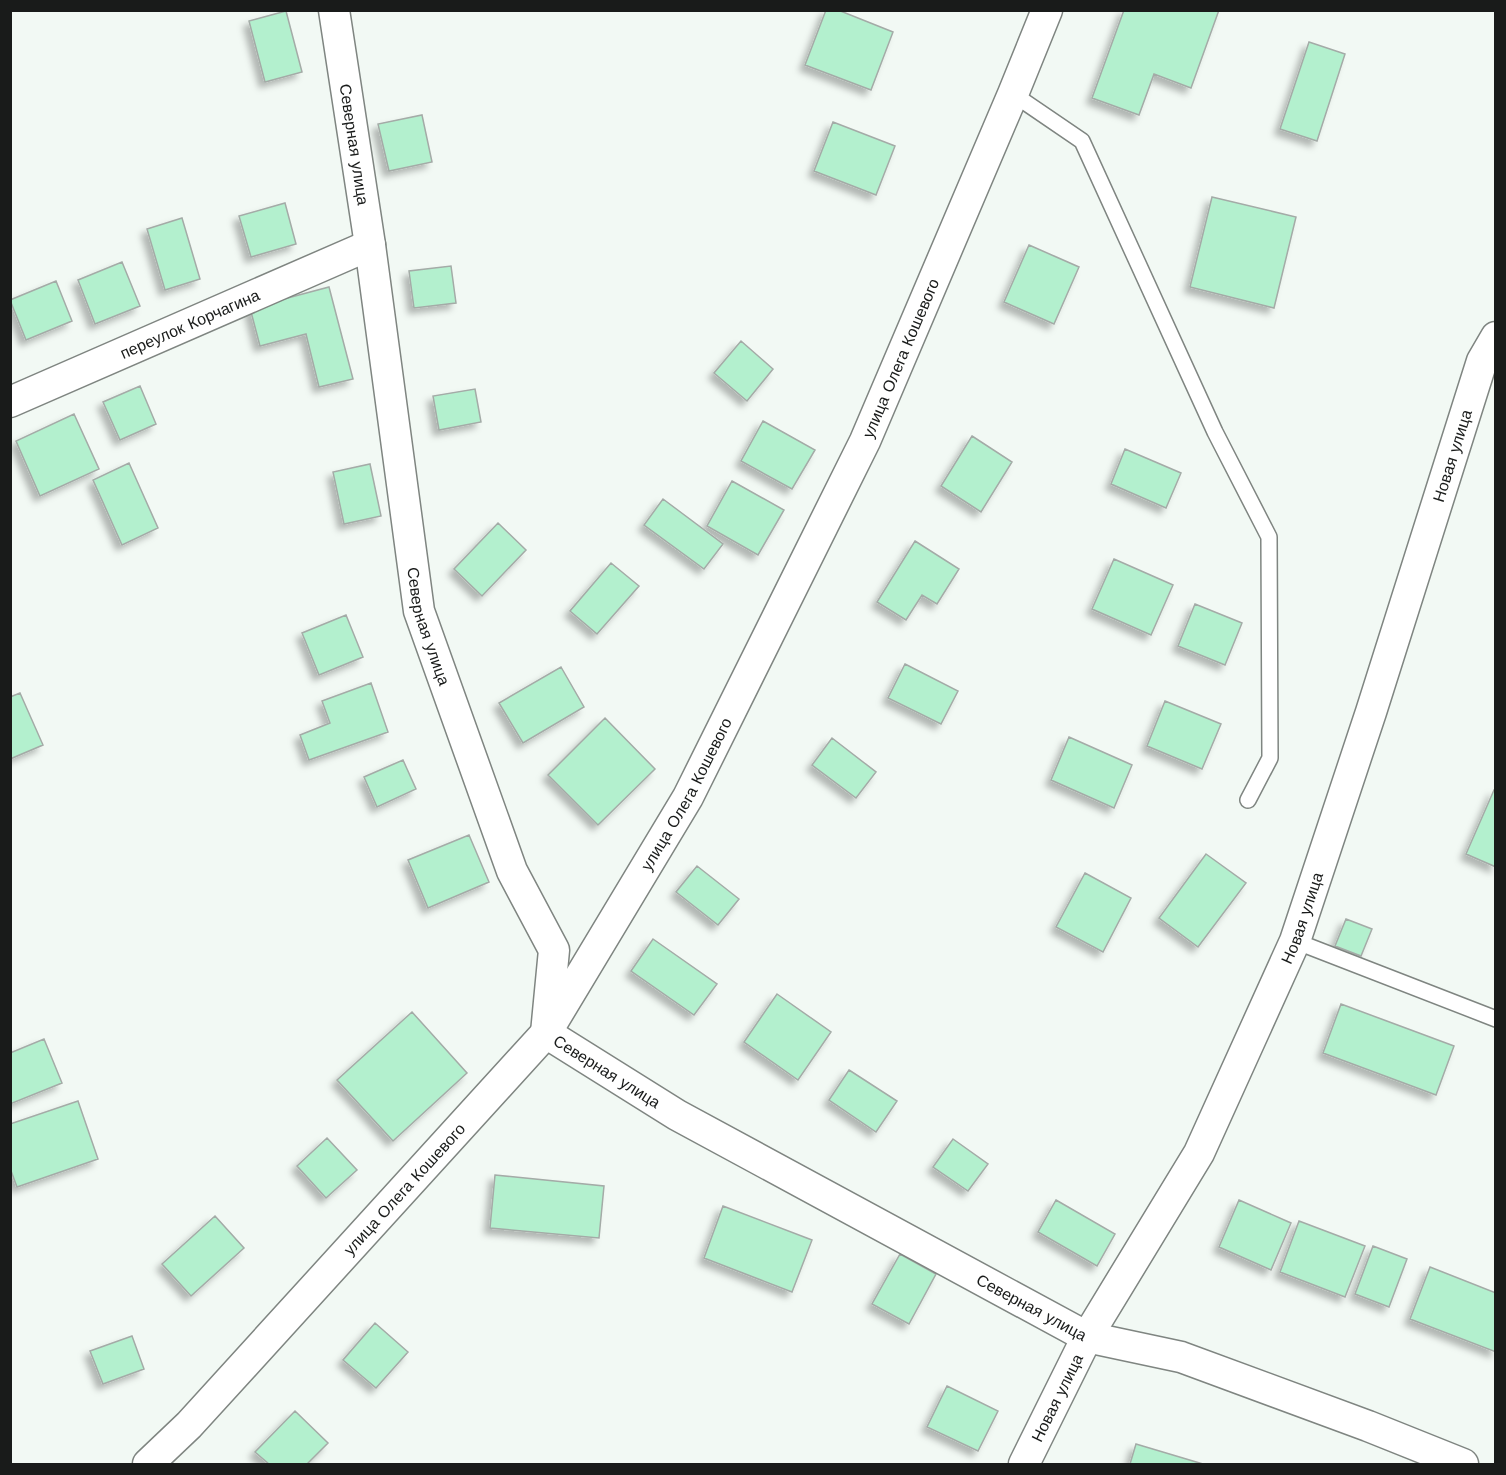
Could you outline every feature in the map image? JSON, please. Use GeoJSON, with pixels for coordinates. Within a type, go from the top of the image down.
{"type":"FeatureCollection","features":[{"type":"Feature","properties":{"kind":"street","name":"Северная улица"},"geometry":{"type":"LineString","coordinates":[[334,10],[370,245],[419,611],[512,871],[554,950],[546,1033],[677,1115],[1087,1337],[1181,1357],[1368,1426],[1463,1464]]}},
{"type":"Feature","properties":{"kind":"street","name":"улица Олега Кошевого"},"geometry":{"type":"LineString","coordinates":[[148,1464],[189,1425],[546,1033],[688,797],[855,462],[1047,10]]}},
{"type":"Feature","properties":{"kind":"street","name":"переулок Корчагина"},"geometry":{"type":"LineString","coordinates":[[10,402],[370,245]]}},
{"type":"Feature","properties":{"kind":"street","name":"Новая улица"},"geometry":{"type":"LineString","coordinates":[[1024,1464],[1087,1337],[1199,1153],[1295,941],[1371,712],[1482,361],[1496,337]]}},
{"type":"Feature","properties":{"kind":"lane"},"geometry":{"type":"LineString","coordinates":[[1013,94],[1082,141],[1215,432],[1269,537],[1270,758],[1248,800]]}},
{"type":"Feature","properties":{"kind":"lane"},"geometry":{"type":"LineString","coordinates":[[1295,941],[1496,1019]]}},
{"type":"Feature","properties":{"kind":"building"},"geometry":{"type":"Polygon","coordinates":[[[826,10],[838,10],[893,32],[871,90],[805,65],[826,10]]]}},
{"type":"Feature","properties":{"kind":"building"},"geometry":{"type":"Polygon","coordinates":[[[1124,10],[1219,10],[1191,88],[1154,74],[1139,115],[1092,98],[1124,10]]]}},
{"type":"Feature","properties":{"kind":"building"},"geometry":{"type":"Polygon","coordinates":[[[286,11],[302,72],[265,82],[249,21],[286,11]]]}},
{"type":"Feature","properties":{"kind":"building"},"geometry":{"type":"Polygon","coordinates":[[[1309,42],[1345,54],[1317,141],[1280,129],[1309,42]]]}},
{"type":"Feature","properties":{"kind":"building"},"geometry":{"type":"Polygon","coordinates":[[[422,115],[432,162],[389,171],[378,124],[422,115]]]}},
{"type":"Feature","properties":{"kind":"building"},"geometry":{"type":"Polygon","coordinates":[[[833,122],[895,146],[876,195],[814,171],[833,122]]]}},
{"type":"Feature","properties":{"kind":"building"},"geometry":{"type":"Polygon","coordinates":[[[1212,197],[1296,217],[1274,308],[1190,287],[1212,197]]]}},
{"type":"Feature","properties":{"kind":"building"},"geometry":{"type":"Polygon","coordinates":[[[285,203],[296,244],[251,257],[239,216],[285,203]]]}},
{"type":"Feature","properties":{"kind":"building"},"geometry":{"type":"Polygon","coordinates":[[[182,218],[200,279],[165,290],[147,229],[182,218]]]}},
{"type":"Feature","properties":{"kind":"building"},"geometry":{"type":"Polygon","coordinates":[[[1029,245],[1079,267],[1054,324],[1004,302],[1029,245]]]}},
{"type":"Feature","properties":{"kind":"building"},"geometry":{"type":"Polygon","coordinates":[[[122,262],[140,306],[95,324],[78,280],[122,262]]]}},
{"type":"Feature","properties":{"kind":"building"},"geometry":{"type":"Polygon","coordinates":[[[451,266],[456,303],[414,308],[409,271],[451,266]]]}},
{"type":"Feature","properties":{"kind":"building"},"geometry":{"type":"Polygon","coordinates":[[[56,281],[72,321],[26,340],[10,300],[56,281]]]}},
{"type":"Feature","properties":{"kind":"building"},"geometry":{"type":"Polygon","coordinates":[[[329,287],[353,379],[319,387],[306,334],[260,346],[250,308],[329,287]]]}},
{"type":"Feature","properties":{"kind":"building"},"geometry":{"type":"Polygon","coordinates":[[[741,341],[773,369],[747,401],[714,373],[741,341]]]}},
{"type":"Feature","properties":{"kind":"building"},"geometry":{"type":"Polygon","coordinates":[[[140,386],[156,424],[120,440],[103,402],[140,386]]]}},
{"type":"Feature","properties":{"kind":"building"},"geometry":{"type":"Polygon","coordinates":[[[475,389],[481,422],[439,430],[433,396],[475,389]]]}},
{"type":"Feature","properties":{"kind":"building"},"geometry":{"type":"Polygon","coordinates":[[[74,414],[99,469],[40,496],[16,441],[74,414]]]}},
{"type":"Feature","properties":{"kind":"building"},"geometry":{"type":"Polygon","coordinates":[[[763,421],[815,450],[792,489],[741,461],[763,421]]]}},
{"type":"Feature","properties":{"kind":"building"},"geometry":{"type":"Polygon","coordinates":[[[972,436],[1012,462],[981,512],[941,486],[972,436]]]}},
{"type":"Feature","properties":{"kind":"building"},"geometry":{"type":"Polygon","coordinates":[[[1125,449],[1181,473],[1166,508],[1111,484],[1125,449]]]}},
{"type":"Feature","properties":{"kind":"building"},"geometry":{"type":"Polygon","coordinates":[[[129,463],[158,528],[122,545],[93,480],[129,463]]]}},
{"type":"Feature","properties":{"kind":"building"},"geometry":{"type":"Polygon","coordinates":[[[370,464],[381,516],[344,524],[333,472],[370,464]]]}},
{"type":"Feature","properties":{"kind":"building"},"geometry":{"type":"Polygon","coordinates":[[[732,481],[784,510],[758,555],[707,526],[732,481]]]}},
{"type":"Feature","properties":{"kind":"building"},"geometry":{"type":"Polygon","coordinates":[[[663,499],[723,544],[704,569],[644,525],[663,499]]]}},
{"type":"Feature","properties":{"kind":"building"},"geometry":{"type":"Polygon","coordinates":[[[498,523],[526,550],[482,596],[454,569],[498,523]]]}},
{"type":"Feature","properties":{"kind":"building"},"geometry":{"type":"Polygon","coordinates":[[[915,541],[959,569],[937,604],[922,595],[906,620],[877,602],[915,541]]]}},
{"type":"Feature","properties":{"kind":"building"},"geometry":{"type":"Polygon","coordinates":[[[1114,559],[1173,585],[1151,635],[1092,609],[1114,559]]]}},
{"type":"Feature","properties":{"kind":"building"},"geometry":{"type":"Polygon","coordinates":[[[611,563],[639,586],[597,634],[570,611],[611,563]]]}},
{"type":"Feature","properties":{"kind":"building"},"geometry":{"type":"Polygon","coordinates":[[[1195,604],[1242,623],[1225,665],[1178,646],[1195,604]]]}},
{"type":"Feature","properties":{"kind":"building"},"geometry":{"type":"Polygon","coordinates":[[[346,615],[363,657],[319,675],[302,633],[346,615]]]}},
{"type":"Feature","properties":{"kind":"building"},"geometry":{"type":"Polygon","coordinates":[[[905,664],[958,691],[941,724],[888,698],[905,664]]]}},
{"type":"Feature","properties":{"kind":"building"},"geometry":{"type":"Polygon","coordinates":[[[561,667],[584,707],[523,743],[499,703],[561,667]]]}},
{"type":"Feature","properties":{"kind":"building"},"geometry":{"type":"Polygon","coordinates":[[[371,683],[388,732],[309,760],[300,735],[330,723],[322,701],[371,683]]]}},
{"type":"Feature","properties":{"kind":"building"},"geometry":{"type":"Polygon","coordinates":[[[20,693],[43,745],[10,759],[10,697],[20,693]]]}},
{"type":"Feature","properties":{"kind":"building"},"geometry":{"type":"Polygon","coordinates":[[[1165,701],[1221,724],[1202,769],[1147,746],[1165,701]]]}},
{"type":"Feature","properties":{"kind":"building"},"geometry":{"type":"Polygon","coordinates":[[[605,718],[655,769],[598,825],[548,775],[605,718]]]}},
{"type":"Feature","properties":{"kind":"building"},"geometry":{"type":"Polygon","coordinates":[[[1069,737],[1132,765],[1114,808],[1051,780],[1069,737]]]}},
{"type":"Feature","properties":{"kind":"building"},"geometry":{"type":"Polygon","coordinates":[[[832,738],[876,772],[856,798],[812,765],[832,738]]]}},
{"type":"Feature","properties":{"kind":"building"},"geometry":{"type":"Polygon","coordinates":[[[403,760],[416,789],[377,807],[364,777],[403,760]]]}},
{"type":"Feature","properties":{"kind":"building"},"geometry":{"type":"Polygon","coordinates":[[[1494,790],[1496,791],[1496,867],[1466,854],[1494,790]]]}},
{"type":"Feature","properties":{"kind":"building"},"geometry":{"type":"Polygon","coordinates":[[[469,835],[489,882],[428,908],[408,860],[469,835]]]}},
{"type":"Feature","properties":{"kind":"building"},"geometry":{"type":"Polygon","coordinates":[[[1206,854],[1246,883],[1198,947],[1159,918],[1206,854]]]}},
{"type":"Feature","properties":{"kind":"building"},"geometry":{"type":"Polygon","coordinates":[[[697,866],[739,899],[718,925],[676,892],[697,866]]]}},
{"type":"Feature","properties":{"kind":"building"},"geometry":{"type":"Polygon","coordinates":[[[1085,873],[1131,898],[1103,952],[1056,927],[1085,873]]]}},
{"type":"Feature","properties":{"kind":"building"},"geometry":{"type":"Polygon","coordinates":[[[1346,919],[1372,929],[1361,956],[1335,946],[1346,919]]]}},
{"type":"Feature","properties":{"kind":"building"},"geometry":{"type":"Polygon","coordinates":[[[653,939],[717,984],[694,1015],[631,971],[653,939]]]}},
{"type":"Feature","properties":{"kind":"building"},"geometry":{"type":"Polygon","coordinates":[[[777,994],[831,1032],[798,1080],[744,1042],[777,994]]]}},
{"type":"Feature","properties":{"kind":"building"},"geometry":{"type":"Polygon","coordinates":[[[1341,1004],[1454,1046],[1436,1095],[1323,1053],[1341,1004]]]}},
{"type":"Feature","properties":{"kind":"building"},"geometry":{"type":"Polygon","coordinates":[[[412,1012],[467,1073],[393,1141],[337,1080],[412,1012]]]}},
{"type":"Feature","properties":{"kind":"building"},"geometry":{"type":"Polygon","coordinates":[[[44,1039],[62,1083],[10,1104],[10,1053],[44,1039]]]}},
{"type":"Feature","properties":{"kind":"building"},"geometry":{"type":"Polygon","coordinates":[[[849,1070],[897,1101],[876,1132],[829,1100],[849,1070]]]}},
{"type":"Feature","properties":{"kind":"building"},"geometry":{"type":"Polygon","coordinates":[[[78,1101],[98,1159],[17,1187],[10,1168],[10,1124],[78,1101]]]}},
{"type":"Feature","properties":{"kind":"building"},"geometry":{"type":"Polygon","coordinates":[[[327,1138],[357,1170],[326,1198],[297,1166],[327,1138]]]}},
{"type":"Feature","properties":{"kind":"building"},"geometry":{"type":"Polygon","coordinates":[[[953,1139],[988,1164],[968,1191],[933,1167],[953,1139]]]}},
{"type":"Feature","properties":{"kind":"building"},"geometry":{"type":"Polygon","coordinates":[[[495,1175],[604,1186],[599,1238],[490,1228],[495,1175]]]}},
{"type":"Feature","properties":{"kind":"building"},"geometry":{"type":"Polygon","coordinates":[[[1056,1200],[1115,1234],[1097,1266],[1038,1232],[1056,1200]]]}},
{"type":"Feature","properties":{"kind":"building"},"geometry":{"type":"Polygon","coordinates":[[[1239,1200],[1291,1223],[1271,1270],[1219,1247],[1239,1200]]]}},
{"type":"Feature","properties":{"kind":"building"},"geometry":{"type":"Polygon","coordinates":[[[723,1206],[812,1240],[792,1292],[704,1258],[723,1206]]]}},
{"type":"Feature","properties":{"kind":"building"},"geometry":{"type":"Polygon","coordinates":[[[215,1216],[244,1248],[191,1296],[162,1264],[215,1216]]]}},
{"type":"Feature","properties":{"kind":"building"},"geometry":{"type":"Polygon","coordinates":[[[1299,1221],[1365,1246],[1345,1297],[1280,1272],[1299,1221]]]}},
{"type":"Feature","properties":{"kind":"building"},"geometry":{"type":"Polygon","coordinates":[[[1373,1246],[1407,1259],[1389,1307],[1355,1294],[1373,1246]]]}},
{"type":"Feature","properties":{"kind":"building"},"geometry":{"type":"Polygon","coordinates":[[[900,1254],[936,1274],[909,1324],[872,1304],[900,1254]]]}},
{"type":"Feature","properties":{"kind":"building"},"geometry":{"type":"Polygon","coordinates":[[[1430,1267],[1496,1293],[1496,1352],[1410,1319],[1430,1267]]]}},
{"type":"Feature","properties":{"kind":"building"},"geometry":{"type":"Polygon","coordinates":[[[375,1323],[408,1352],[376,1388],[343,1360],[375,1323]]]}},
{"type":"Feature","properties":{"kind":"building"},"geometry":{"type":"Polygon","coordinates":[[[132,1336],[144,1369],[103,1384],[90,1351],[132,1336]]]}},
{"type":"Feature","properties":{"kind":"building"},"geometry":{"type":"Polygon","coordinates":[[[947,1386],[998,1411],[978,1451],[927,1427],[947,1386]]]}},
{"type":"Feature","properties":{"kind":"building"},"geometry":{"type":"Polygon","coordinates":[[[295,1411],[328,1443],[307,1464],[269,1464],[255,1452],[295,1411]]]}},
{"type":"Feature","properties":{"kind":"building"},"geometry":{"type":"Polygon","coordinates":[[[1136,1444],[1203,1464],[1130,1464],[1136,1444]]]}}]}
